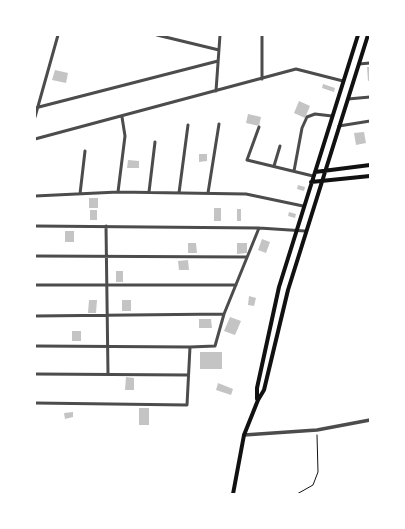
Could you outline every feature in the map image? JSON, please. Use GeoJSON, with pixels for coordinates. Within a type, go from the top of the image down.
{"type":"FeatureCollection","features":[{"type":"Feature","properties":{"kind":"main road"},"geometry":{"type":"LineString","coordinates":[[258,400],[257,388],[279,288],[303,206],[358,35]]}},
{"type":"Feature","properties":{"kind":"main road"},"geometry":{"type":"LineString","coordinates":[[233,494],[244,435],[258,400],[264,390],[288,290],[305,231],[368,35]]}},
{"type":"Feature","properties":{"kind":"main road"},"geometry":{"type":"LineString","coordinates":[[315,172],[370,165]]}},
{"type":"Feature","properties":{"kind":"main road"},"geometry":{"type":"LineString","coordinates":[[311,182],[370,176]]}},
{"type":"Feature","properties":{"kind":"street"},"geometry":{"type":"LineString","coordinates":[[35,117],[58,35]]}},
{"type":"Feature","properties":{"kind":"street"},"geometry":{"type":"LineString","coordinates":[[157,35],[219,50]]}},
{"type":"Feature","properties":{"kind":"street"},"geometry":{"type":"LineString","coordinates":[[216,91],[220,35]]}},
{"type":"Feature","properties":{"kind":"street"},"geometry":{"type":"LineString","coordinates":[[262,35],[262,79]]}},
{"type":"Feature","properties":{"kind":"street"},"geometry":{"type":"LineString","coordinates":[[36,109],[218,61]]}},
{"type":"Feature","properties":{"kind":"street"},"geometry":{"type":"LineString","coordinates":[[359,64],[370,63]]}},
{"type":"Feature","properties":{"kind":"street"},"geometry":{"type":"LineString","coordinates":[[35,139],[122,117],[296,69],[343,81]]}},
{"type":"Feature","properties":{"kind":"street"},"geometry":{"type":"LineString","coordinates":[[347,99],[370,97]]}},
{"type":"Feature","properties":{"kind":"street"},"geometry":{"type":"LineString","coordinates":[[294,171],[302,128],[307,117],[315,114],[332,116]]}},
{"type":"Feature","properties":{"kind":"street"},"geometry":{"type":"LineString","coordinates":[[118,192],[125,136],[122,117]]}},
{"type":"Feature","properties":{"kind":"street"},"geometry":{"type":"LineString","coordinates":[[339,126],[370,121]]}},
{"type":"Feature","properties":{"kind":"street"},"geometry":{"type":"LineString","coordinates":[[208,193],[219,124]]}},
{"type":"Feature","properties":{"kind":"street"},"geometry":{"type":"LineString","coordinates":[[179,193],[188,125]]}},
{"type":"Feature","properties":{"kind":"street"},"geometry":{"type":"LineString","coordinates":[[259,127],[246,159],[248,161],[313,176]]}},
{"type":"Feature","properties":{"kind":"street"},"geometry":{"type":"LineString","coordinates":[[148,192],[155,142]]}},
{"type":"Feature","properties":{"kind":"street"},"geometry":{"type":"LineString","coordinates":[[274,166],[280,146]]}},
{"type":"Feature","properties":{"kind":"street"},"geometry":{"type":"LineString","coordinates":[[80,194],[85,151]]}},
{"type":"Feature","properties":{"kind":"street"},"geometry":{"type":"LineString","coordinates":[[35,196],[118,192],[246,194],[303,206]]}},
{"type":"Feature","properties":{"kind":"street"},"geometry":{"type":"LineString","coordinates":[[35,226],[259,228],[305,231]]}},
{"type":"Feature","properties":{"kind":"street"},"geometry":{"type":"LineString","coordinates":[[106,226],[108,374]]}},
{"type":"Feature","properties":{"kind":"street"},"geometry":{"type":"LineString","coordinates":[[35,346],[215,346],[224,314],[259,228]]}},
{"type":"Feature","properties":{"kind":"street"},"geometry":{"type":"LineString","coordinates":[[35,256],[247,257]]}},
{"type":"Feature","properties":{"kind":"street"},"geometry":{"type":"LineString","coordinates":[[35,285],[236,285]]}},
{"type":"Feature","properties":{"kind":"street"},"geometry":{"type":"LineString","coordinates":[[35,316],[108,314],[224,314]]}},
{"type":"Feature","properties":{"kind":"street"},"geometry":{"type":"LineString","coordinates":[[35,404],[187,405],[190,347]]}},
{"type":"Feature","properties":{"kind":"street"},"geometry":{"type":"LineString","coordinates":[[35,374],[188,374]]}},
{"type":"Feature","properties":{"kind":"street"},"geometry":{"type":"LineString","coordinates":[[244,435],[317,430],[370,420]]}},
{"type":"Feature","properties":{"kind":"path"},"geometry":{"type":"LineString","coordinates":[[297,494],[313,485],[318,472],[317,430]]}},
{"type":"Feature","properties":{"kind":"building"},"geometry":{"type":"Polygon","coordinates":[[[367,67],[370,67],[370,80],[368,81],[367,67]]]}},
{"type":"Feature","properties":{"kind":"building"},"geometry":{"type":"Polygon","coordinates":[[[55,70],[68,73],[66,83],[52,80],[55,70]]]}},
{"type":"Feature","properties":{"kind":"building"},"geometry":{"type":"Polygon","coordinates":[[[323,84],[335,88],[334,92],[322,88],[323,84]]]}},
{"type":"Feature","properties":{"kind":"building"},"geometry":{"type":"Polygon","coordinates":[[[299,101],[310,106],[305,118],[294,113],[299,101]]]}},
{"type":"Feature","properties":{"kind":"building"},"geometry":{"type":"Polygon","coordinates":[[[248,114],[261,117],[259,126],[246,123],[248,114]]]}},
{"type":"Feature","properties":{"kind":"building"},"geometry":{"type":"Polygon","coordinates":[[[364,132],[366,143],[356,145],[354,133],[364,132]]]}},
{"type":"Feature","properties":{"kind":"building"},"geometry":{"type":"Polygon","coordinates":[[[199,154],[207,154],[207,161],[199,162],[199,154]]]}},
{"type":"Feature","properties":{"kind":"building"},"geometry":{"type":"Polygon","coordinates":[[[128,160],[139,161],[139,168],[127,168],[128,160]]]}},
{"type":"Feature","properties":{"kind":"building"},"geometry":{"type":"Polygon","coordinates":[[[298,185],[305,187],[304,191],[297,189],[298,185]]]}},
{"type":"Feature","properties":{"kind":"building"},"geometry":{"type":"Polygon","coordinates":[[[89,198],[98,198],[98,208],[89,208],[89,198]]]}},
{"type":"Feature","properties":{"kind":"building"},"geometry":{"type":"Polygon","coordinates":[[[214,208],[221,208],[221,221],[214,221],[214,208]]]}},
{"type":"Feature","properties":{"kind":"building"},"geometry":{"type":"Polygon","coordinates":[[[237,209],[241,209],[241,221],[237,221],[237,209]]]}},
{"type":"Feature","properties":{"kind":"building"},"geometry":{"type":"Polygon","coordinates":[[[90,210],[97,210],[97,220],[90,220],[90,210]]]}},
{"type":"Feature","properties":{"kind":"building"},"geometry":{"type":"Polygon","coordinates":[[[289,212],[296,214],[295,218],[288,216],[289,212]]]}},
{"type":"Feature","properties":{"kind":"building"},"geometry":{"type":"Polygon","coordinates":[[[65,231],[74,231],[74,242],[65,242],[65,231]]]}},
{"type":"Feature","properties":{"kind":"building"},"geometry":{"type":"Polygon","coordinates":[[[262,239],[270,242],[266,253],[258,250],[262,239]]]}},
{"type":"Feature","properties":{"kind":"building"},"geometry":{"type":"Polygon","coordinates":[[[188,243],[196,243],[197,253],[188,253],[188,243]]]}},
{"type":"Feature","properties":{"kind":"building"},"geometry":{"type":"Polygon","coordinates":[[[237,243],[247,243],[247,253],[237,254],[237,243]]]}},
{"type":"Feature","properties":{"kind":"building"},"geometry":{"type":"Polygon","coordinates":[[[188,260],[189,270],[179,270],[178,261],[188,260]]]}},
{"type":"Feature","properties":{"kind":"building"},"geometry":{"type":"Polygon","coordinates":[[[116,271],[123,271],[123,282],[116,282],[116,271]]]}},
{"type":"Feature","properties":{"kind":"building"},"geometry":{"type":"Polygon","coordinates":[[[249,296],[256,298],[254,306],[248,305],[249,296]]]}},
{"type":"Feature","properties":{"kind":"building"},"geometry":{"type":"Polygon","coordinates":[[[89,300],[97,300],[96,313],[88,313],[89,300]]]}},
{"type":"Feature","properties":{"kind":"building"},"geometry":{"type":"Polygon","coordinates":[[[122,300],[131,300],[131,311],[122,311],[122,300]]]}},
{"type":"Feature","properties":{"kind":"building"},"geometry":{"type":"Polygon","coordinates":[[[230,317],[241,321],[235,335],[224,331],[230,317]]]}},
{"type":"Feature","properties":{"kind":"building"},"geometry":{"type":"Polygon","coordinates":[[[199,319],[211,319],[212,328],[199,328],[199,319]]]}},
{"type":"Feature","properties":{"kind":"building"},"geometry":{"type":"Polygon","coordinates":[[[72,331],[81,331],[81,341],[72,341],[72,331]]]}},
{"type":"Feature","properties":{"kind":"building"},"geometry":{"type":"Polygon","coordinates":[[[200,352],[222,352],[222,369],[200,369],[200,352]]]}},
{"type":"Feature","properties":{"kind":"building"},"geometry":{"type":"Polygon","coordinates":[[[126,377],[134,378],[134,390],[125,390],[126,377]]]}},
{"type":"Feature","properties":{"kind":"building"},"geometry":{"type":"Polygon","coordinates":[[[218,383],[233,389],[231,395],[216,390],[218,383]]]}},
{"type":"Feature","properties":{"kind":"building"},"geometry":{"type":"Polygon","coordinates":[[[139,408],[149,408],[149,425],[139,425],[139,408]]]}},
{"type":"Feature","properties":{"kind":"building"},"geometry":{"type":"Polygon","coordinates":[[[73,412],[73,417],[65,419],[64,413],[73,412]]]}}]}
